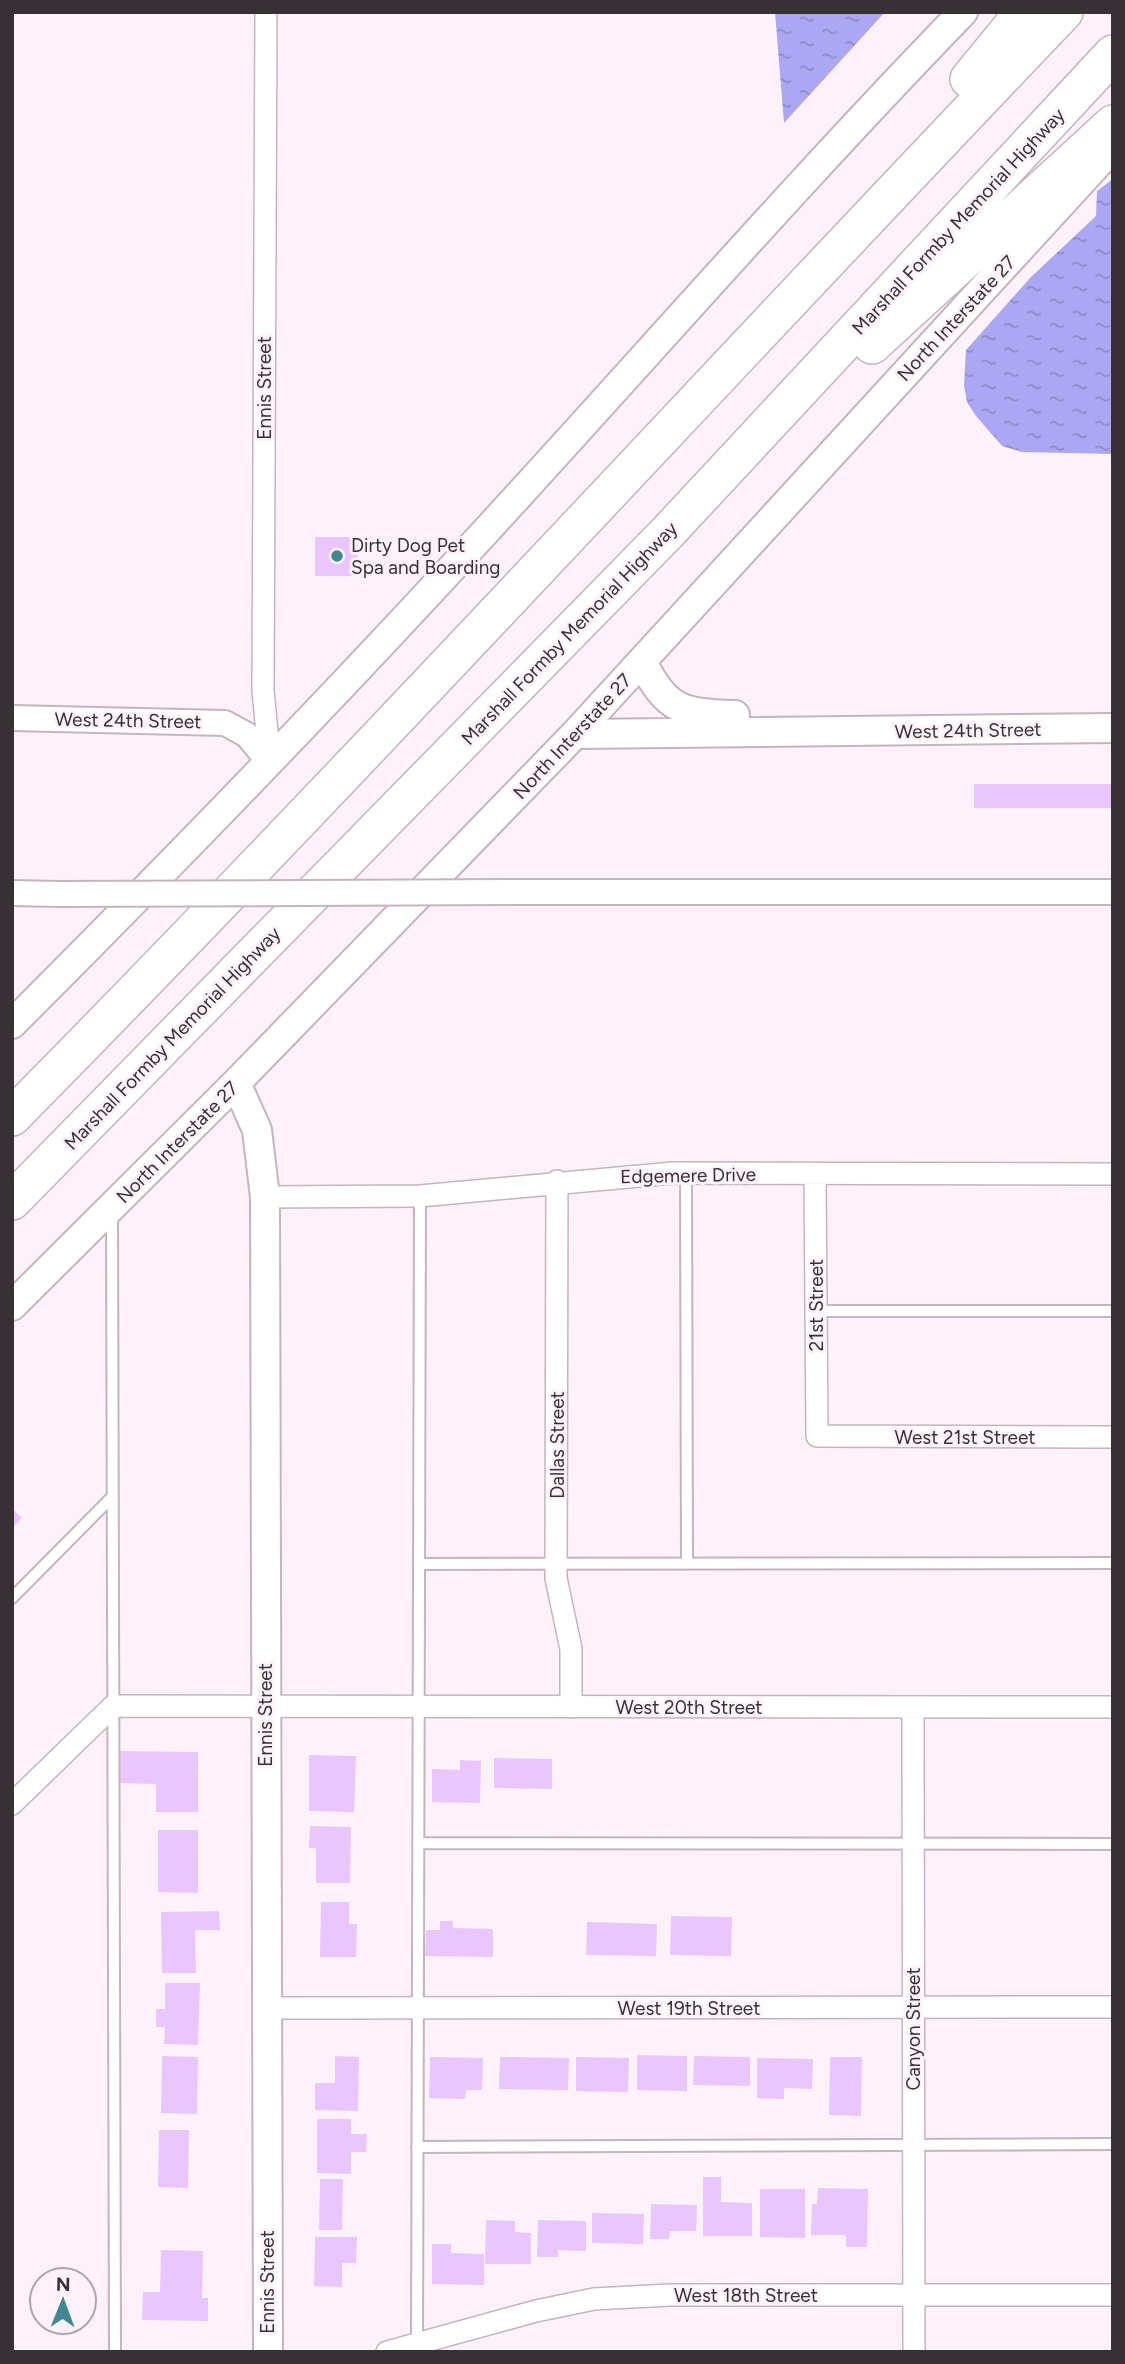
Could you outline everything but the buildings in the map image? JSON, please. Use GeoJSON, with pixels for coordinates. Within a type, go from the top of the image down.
{"type":"FeatureCollection","features":[{"type":"Feature","properties":{"kind":"highway"},"geometry":{"type":"LineString","coordinates":[[787,301],[1024,12]]}},
{"type":"Feature","properties":{"kind":"highway"},"geometry":{"type":"LineString","coordinates":[[12,1117],[353,768],[787,301],[1064,12]]}},
{"type":"Feature","properties":{"kind":"highway","name":"Marshall Formby Memorial Highway"},"geometry":{"type":"LineString","coordinates":[[12,1200],[667,533],[1113,54]]}},
{"type":"Feature","properties":{"kind":"highway"},"geometry":{"type":"LineString","coordinates":[[667,533],[1113,124]]}},
{"type":"Feature","properties":{"kind":"main road"},"geometry":{"type":"LineString","coordinates":[[12,1024],[270,763],[494,522],[827,152],[963,12]]}},
{"type":"Feature","properties":{"kind":"main road","name":"North Interstate 27"},"geometry":{"type":"LineString","coordinates":[[12,1306],[236,1083],[575,734],[1113,147]]}},
{"type":"Feature","properties":{"kind":"main road","name":"West 24th Street"},"geometry":{"type":"LineString","coordinates":[[642,662],[662,696],[681,709],[708,714],[757,716],[824,732]]}},
{"type":"Feature","properties":{"kind":"main road","name":"West 24th Street"},"geometry":{"type":"LineString","coordinates":[[575,734],[1113,728]]}},
{"type":"Feature","properties":{"kind":"main road","name":"Ennis Street"},"geometry":{"type":"LineString","coordinates":[[236,1083],[257,1130],[265,1198],[268,2352]]}},
{"type":"Feature","properties":{"kind":"street","name":"Ennis Street"},"geometry":{"type":"LineString","coordinates":[[266,12],[263,691],[270,763]]}},
{"type":"Feature","properties":{"kind":"street","name":"West 24th Street"},"geometry":{"type":"LineString","coordinates":[[12,718],[225,723],[247,735],[270,763]]}},
{"type":"Feature","properties":{"kind":"street"},"geometry":{"type":"LineString","coordinates":[[12,893],[1113,892]]}},
{"type":"Feature","properties":{"kind":"street","name":"Edgemere Drive"},"geometry":{"type":"LineString","coordinates":[[265,1198],[421,1196],[557,1181],[686,1173],[1113,1174]]}},
{"type":"Feature","properties":{"kind":"street","name":"21st Street"},"geometry":{"type":"LineString","coordinates":[[815,1174],[817,1436]]}},
{"type":"Feature","properties":{"kind":"street","name":"Dallas Street"},"geometry":{"type":"LineString","coordinates":[[557,1181],[556,1578],[571,1649],[571,1707]]}},
{"type":"Feature","properties":{"kind":"street","name":"West 21st Street"},"geometry":{"type":"LineString","coordinates":[[817,1436],[1113,1437]]}},
{"type":"Feature","properties":{"kind":"street"},"geometry":{"type":"LineString","coordinates":[[12,1804],[113,1706]]}},
{"type":"Feature","properties":{"kind":"street","name":"West 20th Street"},"geometry":{"type":"LineString","coordinates":[[113,1706],[1113,1707]]}},
{"type":"Feature","properties":{"kind":"street","name":"Canyon Street"},"geometry":{"type":"LineString","coordinates":[[913,1707],[914,2352]]}},
{"type":"Feature","properties":{"kind":"street","name":"West 19th Street"},"geometry":{"type":"LineString","coordinates":[[266,2008],[1113,2007]]}},
{"type":"Feature","properties":{"kind":"street","name":"West 18th Street"},"geometry":{"type":"LineString","coordinates":[[387,2352],[417,2348],[536,2311],[594,2299],[670,2295],[1113,2295]]}},
{"type":"Feature","properties":{"kind":"lane"},"geometry":{"type":"LineString","coordinates":[[686,1173],[687,1564]]}},
{"type":"Feature","properties":{"kind":"lane"},"geometry":{"type":"LineString","coordinates":[[417,2348],[421,1196]]}},
{"type":"Feature","properties":{"kind":"lane"},"geometry":{"type":"LineString","coordinates":[[112,1207],[115,2352]]}},
{"type":"Feature","properties":{"kind":"lane"},"geometry":{"type":"LineString","coordinates":[[816,1311],[1113,1311]]}},
{"type":"Feature","properties":{"kind":"lane"},"geometry":{"type":"LineString","coordinates":[[12,1598],[113,1496]]}},
{"type":"Feature","properties":{"kind":"lane"},"geometry":{"type":"LineString","coordinates":[[419,1564],[1113,1563]]}},
{"type":"Feature","properties":{"kind":"lane"},"geometry":{"type":"LineString","coordinates":[[418,1843],[1113,1844]]}},
{"type":"Feature","properties":{"kind":"lane"},"geometry":{"type":"LineString","coordinates":[[417,2147],[1113,2144]]}},
{"type":"Feature","properties":{"kind":"water"},"geometry":{"type":"Polygon","coordinates":[[[775,12],[885,12],[784,123],[775,12]]]}},
{"type":"Feature","properties":{"kind":"water"},"geometry":{"type":"Polygon","coordinates":[[[1113,179],[1113,454],[1022,452],[1002,446],[967,402],[964,385],[966,350],[1031,277],[1096,216],[1097,191],[1113,179]]]}},
{"type":"Feature","properties":{"kind":"place","name":"Dirty Dog Pet Spa and Boarding"},"geometry":{"type":"Point","coordinates":[337,556]}}]}
